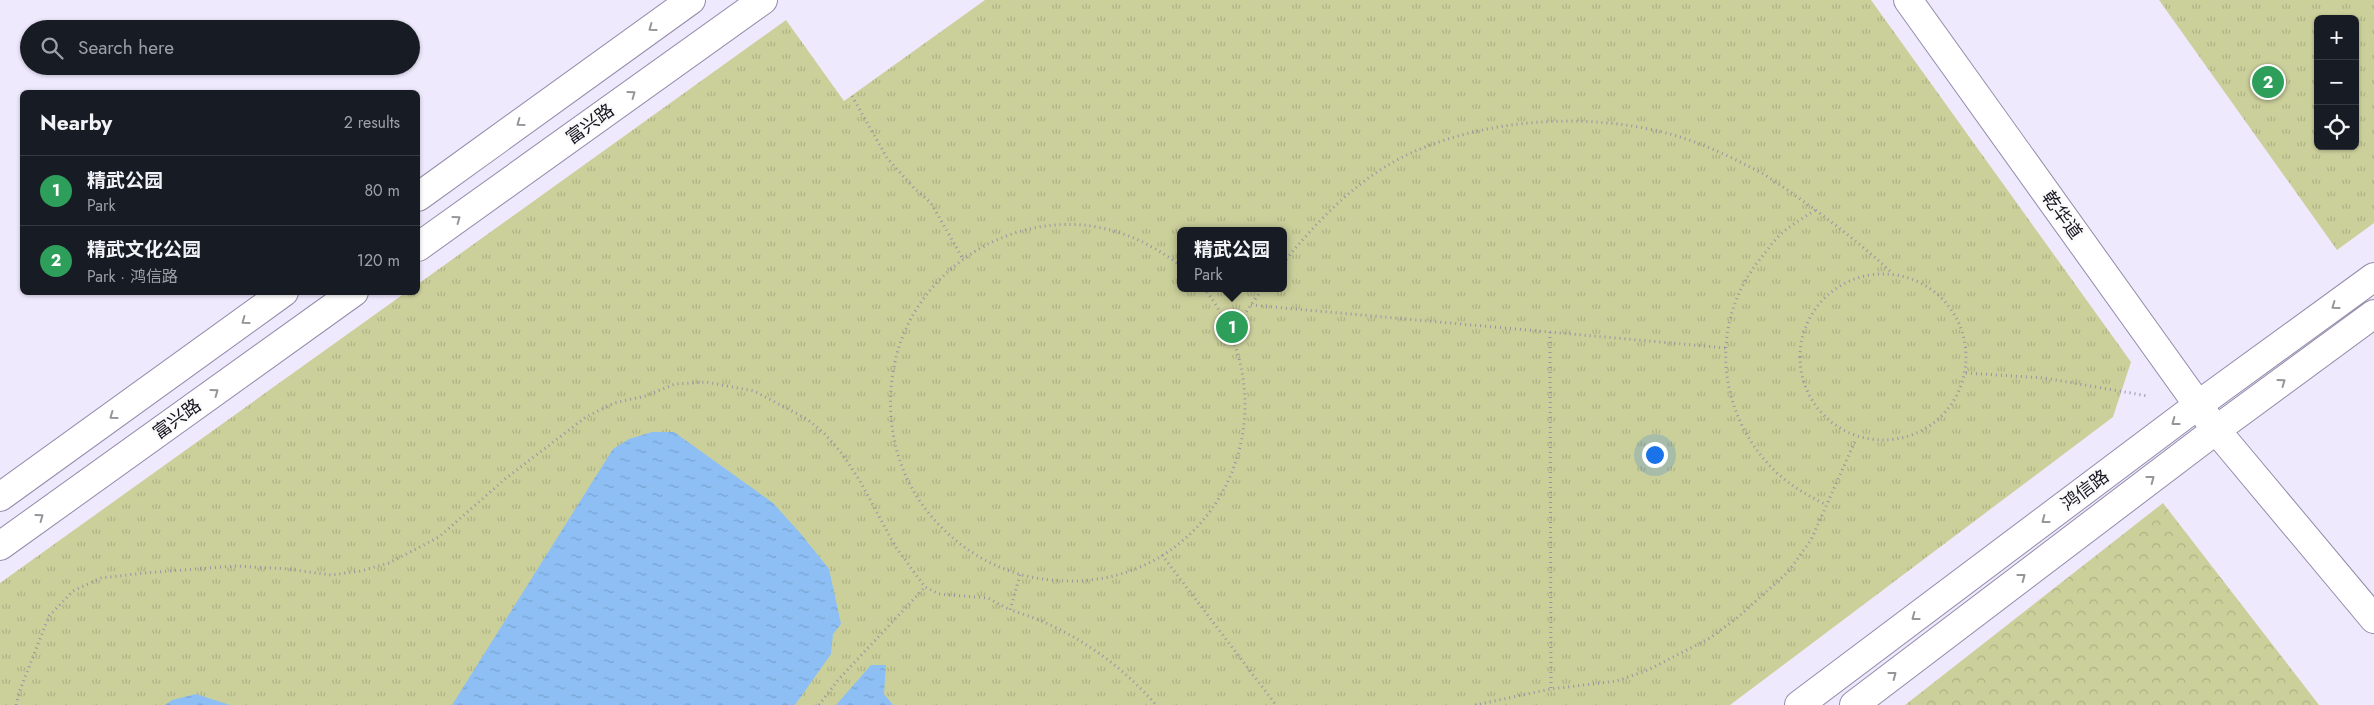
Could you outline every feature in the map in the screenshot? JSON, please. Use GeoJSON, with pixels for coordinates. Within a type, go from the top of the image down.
{"type":"FeatureCollection","features":[{"type":"Feature","properties":{"kind":"street"},"geometry":{"type":"LineString","coordinates":[[420,196],[691,0]]}},
{"type":"Feature","properties":{"kind":"street","name":"富兴路"},"geometry":{"type":"LineString","coordinates":[[420,246],[763,0]]}},
{"type":"Feature","properties":{"kind":"street","name":"乾华道"},"geometry":{"type":"LineString","coordinates":[[1908,0],[2216,430],[2374,619]]}},
{"type":"Feature","properties":{"kind":"street","name":"鸿信路"},"geometry":{"type":"LineString","coordinates":[[1799,705],[2198,405],[2374,277]]}},
{"type":"Feature","properties":{"kind":"street"},"geometry":{"type":"LineString","coordinates":[[0,497],[280,295]]}},
{"type":"Feature","properties":{"kind":"street","name":"富兴路"},"geometry":{"type":"LineString","coordinates":[[0,546],[350,295]]}},
{"type":"Feature","properties":{"kind":"street","name":"鸿信路"},"geometry":{"type":"LineString","coordinates":[[1854,705],[2216,430],[2374,314]]}},
{"type":"Feature","properties":{"kind":"path"},"geometry":{"type":"LineString","coordinates":[[852,96],[887,158],[915,189],[931,203],[963,259]]}},
{"type":"Feature","properties":{"kind":"path"},"geometry":{"type":"LineString","coordinates":[[1287,258],[1326,214],[1376,174],[1410,153],[1458,137],[1528,124],[1574,122],[1619,124],[1670,134],[1718,152],[1756,170],[1815,210],[1865,248],[1892,274]]}},
{"type":"Feature","properties":{"kind":"path"},"geometry":{"type":"LineString","coordinates":[[1815,210],[1785,230],[1749,272],[1736,299],[1727,331],[1726,348],[1730,397],[1742,426],[1758,451],[1776,471],[1798,490],[1827,505]]}},
{"type":"Feature","properties":{"kind":"path"},"geometry":{"type":"LineString","coordinates":[[1177,263],[1144,242],[1120,232],[1070,225],[1044,226],[1019,231],[995,240],[963,259],[934,285],[918,306],[906,328],[897,352],[890,403],[897,453],[906,478],[934,520],[952,538],[973,554],[996,566],[1020,575],[1069,581],[1093,580],[1140,567],[1162,555],[1201,523],[1217,503],[1239,457],[1245,432],[1247,407],[1245,381],[1232,332],[1220,309],[1207,292]]}},
{"type":"Feature","properties":{"kind":"path"},"geometry":{"type":"LineString","coordinates":[[1864,274],[1892,274],[1919,281],[1942,297],[1958,319],[1967,346],[1966,373],[1956,399],[1939,420],[1916,434],[1888,440],[1856,439],[1836,426],[1816,407],[1804,383],[1799,355],[1804,328],[1818,304],[1838,285],[1864,274]]}},
{"type":"Feature","properties":{"kind":"path"},"geometry":{"type":"LineString","coordinates":[[1232,332],[1260,292]]}},
{"type":"Feature","properties":{"kind":"path"},"geometry":{"type":"LineString","coordinates":[[1251,305],[1726,348]]}},
{"type":"Feature","properties":{"kind":"path"},"geometry":{"type":"LineString","coordinates":[[1550,332],[1551,689]]}},
{"type":"Feature","properties":{"kind":"path"},"geometry":{"type":"LineString","coordinates":[[1966,373],[2044,378],[2198,405]]}},
{"type":"Feature","properties":{"kind":"path"},"geometry":{"type":"LineString","coordinates":[[16,705],[48,616],[73,591],[101,578],[144,573],[235,566],[288,569],[331,575],[361,571],[389,563],[439,537],[505,479],[586,417],[614,403],[645,396],[676,384],[706,382],[754,391],[778,402],[824,433],[860,481],[895,546],[925,587],[940,594],[988,598],[1010,610],[1030,616],[1074,636],[1124,675],[1156,705]]}},
{"type":"Feature","properties":{"kind":"path"},"geometry":{"type":"LineString","coordinates":[[1475,705],[1551,689],[1617,681],[1648,670],[1710,638],[1737,618],[1788,572],[1810,540],[1856,439]]}},
{"type":"Feature","properties":{"kind":"path"},"geometry":{"type":"LineString","coordinates":[[1162,555],[1276,705]]}},
{"type":"Feature","properties":{"kind":"path"},"geometry":{"type":"LineString","coordinates":[[1010,610],[1020,575]]}},
{"type":"Feature","properties":{"kind":"path"},"geometry":{"type":"LineString","coordinates":[[819,705],[838,680],[925,587]]}},
{"type":"Feature","properties":{"kind":"green space"},"geometry":{"type":"Polygon","coordinates":[[[985,0],[1871,0],[2131,362],[2113,417],[1730,705],[0,705],[0,583],[402,295],[420,295],[420,283],[786,20],[844,101],[985,0]]]}},
{"type":"Feature","properties":{"kind":"green space"},"geometry":{"type":"Polygon","coordinates":[[[2159,0],[2374,0],[2374,223],[2337,250],[2159,0]]]}},
{"type":"Feature","properties":{"kind":"green space"},"geometry":{"type":"Polygon","coordinates":[[[2163,503],[2319,705],[1905,705],[2163,503]]]}},
{"type":"Feature","properties":{"kind":"water"},"geometry":{"type":"Polygon","coordinates":[[[652,432],[674,432],[773,503],[829,569],[841,624],[833,634],[831,654],[795,705],[452,705],[613,449],[629,439],[652,432]]]}},
{"type":"Feature","properties":{"kind":"water"},"geometry":{"type":"Polygon","coordinates":[[[871,665],[886,665],[884,694],[893,705],[836,705],[871,665]]]}},
{"type":"Feature","properties":{"kind":"water"},"geometry":{"type":"Polygon","coordinates":[[[196,694],[230,705],[165,705],[172,700],[196,694]]]}},
{"type":"Feature","properties":{"kind":"place","name":"精武文化公园"},"geometry":{"type":"Point","coordinates":[2268,82]}},
{"type":"Feature","properties":{"kind":"place","name":"精武公园"},"geometry":{"type":"Point","coordinates":[1232,327]}}]}
